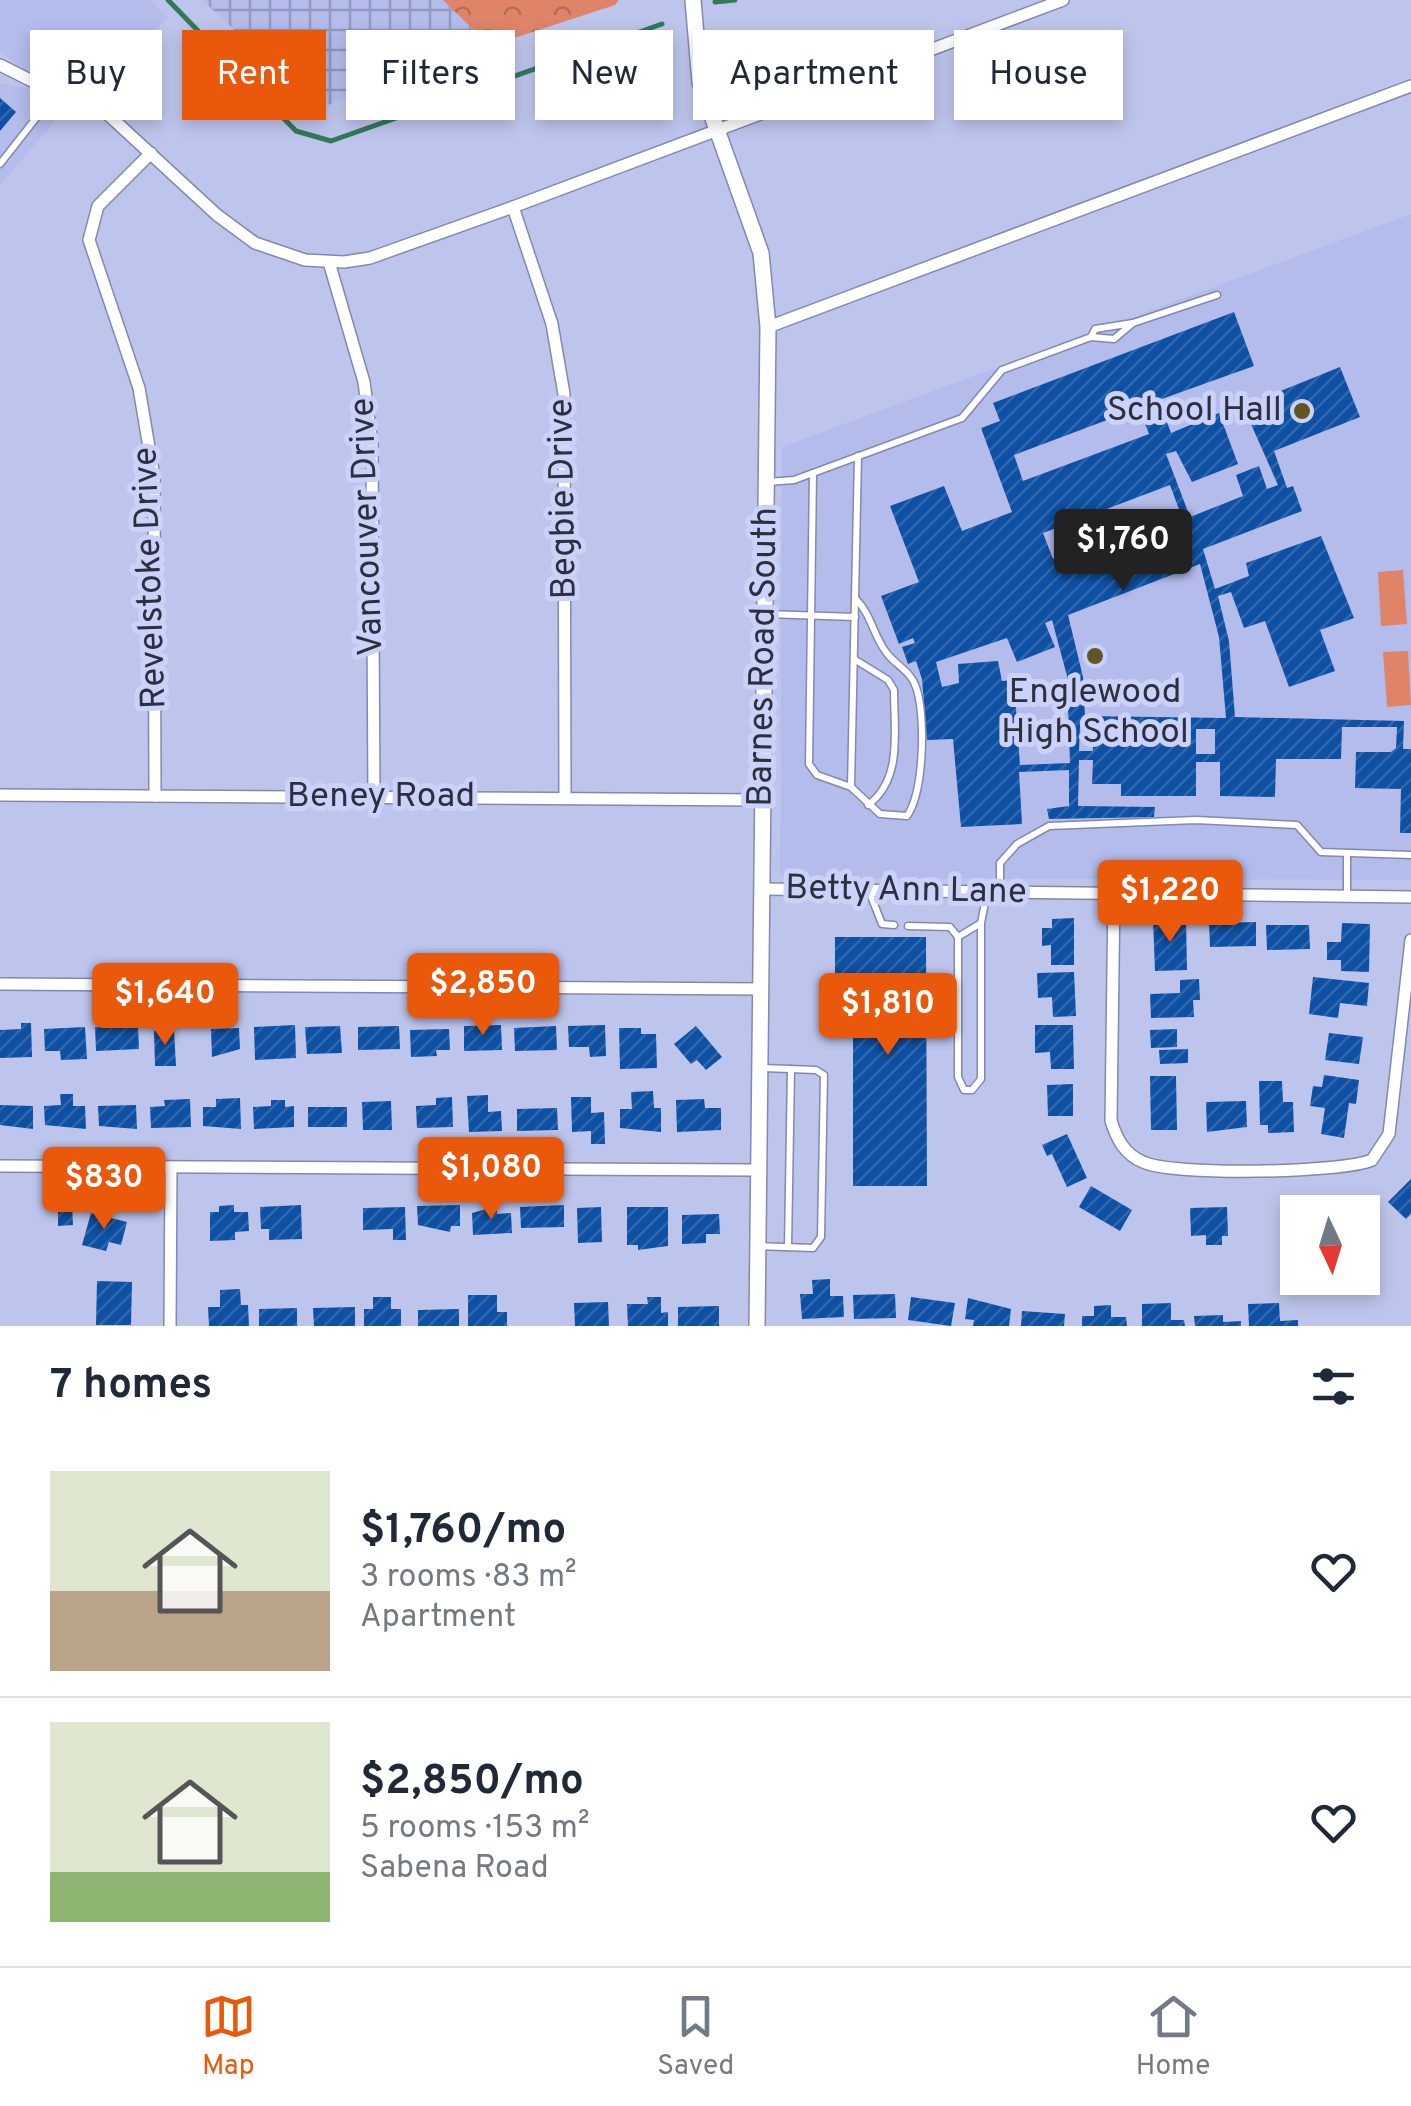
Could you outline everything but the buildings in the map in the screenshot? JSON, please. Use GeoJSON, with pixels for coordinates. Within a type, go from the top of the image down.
{"type":"FeatureCollection","features":[{"type":"Feature","properties":{"kind":"street","name":"Barnes Road South"},"geometry":{"type":"LineString","coordinates":[[693,0],[697,64],[716,131],[761,253],[768,327],[756,1326]]}},
{"type":"Feature","properties":{"kind":"street"},"geometry":{"type":"LineString","coordinates":[[114,120],[217,215],[256,242],[283,254],[330,262],[370,258],[1062,0]]}},
{"type":"Feature","properties":{"kind":"street"},"geometry":{"type":"LineString","coordinates":[[0,64],[30,80]]}},
{"type":"Feature","properties":{"kind":"street"},"geometry":{"type":"LineString","coordinates":[[768,327],[1411,86]]}},
{"type":"Feature","properties":{"kind":"street","name":"Revelstoke Drive"},"geometry":{"type":"LineString","coordinates":[[150,152],[98,206],[89,240],[139,388],[154,477],[156,796]]}},
{"type":"Feature","properties":{"kind":"street","name":"Begbie Drive"},"geometry":{"type":"LineString","coordinates":[[512,207],[552,324],[564,394],[568,472],[565,798]]}},
{"type":"Feature","properties":{"kind":"street","name":"Vancouver Drive"},"geometry":{"type":"LineString","coordinates":[[330,262],[364,382],[372,445],[374,798]]}},
{"type":"Feature","properties":{"kind":"street","name":"Beney Road"},"geometry":{"type":"LineString","coordinates":[[0,796],[762,800]]}},
{"type":"Feature","properties":{"kind":"street","name":"Betty Ann Lane"},"geometry":{"type":"LineString","coordinates":[[761,890],[1411,897]]}},
{"type":"Feature","properties":{"kind":"street"},"geometry":{"type":"LineString","coordinates":[[1114,892],[1112,1121],[1128,1153],[1162,1168],[1340,1170],[1372,1160],[1389,1134],[1411,940]]}},
{"type":"Feature","properties":{"kind":"street"},"geometry":{"type":"LineString","coordinates":[[0,984],[760,989]]}},
{"type":"Feature","properties":{"kind":"street"},"geometry":{"type":"LineString","coordinates":[[0,1166],[758,1170]]}},
{"type":"Feature","properties":{"kind":"street"},"geometry":{"type":"LineString","coordinates":[[170,1326],[171,1167]]}},
{"type":"Feature","properties":{"kind":"lane"},"geometry":{"type":"LineString","coordinates":[[0,164],[35,120]]}},
{"type":"Feature","properties":{"kind":"lane"},"geometry":{"type":"LineString","coordinates":[[1091,338],[1095,329],[1108,324],[1133,323],[1217,294]]}},
{"type":"Feature","properties":{"kind":"lane"},"geometry":{"type":"LineString","coordinates":[[766,482],[813,472],[962,418],[1002,370],[1091,338],[1114,340],[1133,323]]}},
{"type":"Feature","properties":{"kind":"lane"},"geometry":{"type":"LineString","coordinates":[[851,786],[858,456]]}},
{"type":"Feature","properties":{"kind":"lane"},"geometry":{"type":"LineString","coordinates":[[813,472],[809,764],[817,775],[851,786],[868,805],[886,816],[907,816],[919,792],[918,700],[912,678],[883,648],[869,613],[855,598]]}},
{"type":"Feature","properties":{"kind":"lane"},"geometry":{"type":"LineString","coordinates":[[765,614],[854,618]]}},
{"type":"Feature","properties":{"kind":"lane"},"geometry":{"type":"LineString","coordinates":[[854,659],[888,680],[894,690],[892,775],[883,794],[868,805]]}},
{"type":"Feature","properties":{"kind":"lane"},"geometry":{"type":"LineString","coordinates":[[908,926],[950,927],[958,937],[958,1076],[964,1090],[972,1090],[981,1079],[981,923],[994,892],[1000,862],[1017,844],[1049,826],[1196,820],[1297,825],[1321,852],[1411,855]]}},
{"type":"Feature","properties":{"kind":"lane"},"geometry":{"type":"LineString","coordinates":[[1347,852],[1347,896]]}},
{"type":"Feature","properties":{"kind":"lane"},"geometry":{"type":"LineString","coordinates":[[869,890],[882,924],[894,926]]}},
{"type":"Feature","properties":{"kind":"lane"},"geometry":{"type":"LineString","coordinates":[[958,937],[981,923]]}},
{"type":"Feature","properties":{"kind":"lane"},"geometry":{"type":"LineString","coordinates":[[757,1246],[813,1248],[821,1237],[824,1075],[759,1068]]}},
{"type":"Feature","properties":{"kind":"lane"},"geometry":{"type":"LineString","coordinates":[[788,1247],[791,1070]]}},
{"type":"Feature","properties":{"kind":"shaded area"},"geometry":{"type":"Polygon","coordinates":[[[0,0],[150,0],[168,17],[157,30],[30,30],[30,72],[24,72],[0,50],[0,0]]]}},
{"type":"Feature","properties":{"kind":"shaded area"},"geometry":{"type":"Polygon","coordinates":[[[202,0],[443,0],[474,30],[346,30],[346,99],[326,106],[326,30],[235,30],[202,0]]]}},
{"type":"Feature","properties":{"kind":"shaded area"},"geometry":{"type":"Polygon","coordinates":[[[0,83],[30,89],[30,120],[56,120],[0,185],[0,83]]]}},
{"type":"Feature","properties":{"kind":"shaded area","name":"Englewood High School"},"geometry":{"type":"Polygon","coordinates":[[[1411,214],[1411,880],[785,878],[780,874],[782,447],[1411,214]]]}},
{"type":"Feature","properties":{"kind":"green space"},"geometry":{"type":"Polygon","coordinates":[[[443,0],[619,0],[615,5],[515,38],[515,30],[474,30],[443,0]]]}},
{"type":"Feature","properties":{"kind":"green space"},"geometry":{"type":"Polygon","coordinates":[[[1403,570],[1407,624],[1381,626],[1378,572],[1403,570]]]}},
{"type":"Feature","properties":{"kind":"green space"},"geometry":{"type":"Polygon","coordinates":[[[1408,651],[1411,705],[1387,707],[1383,652],[1408,651]]]}},
{"type":"Feature","properties":{"kind":"waterway"},"geometry":{"type":"LineString","coordinates":[[168,0],[296,131],[331,141],[662,24]]}},
{"type":"Feature","properties":{"kind":"waterway"},"geometry":{"type":"LineString","coordinates":[[715,2],[735,0]]}},
{"type":"Feature","properties":{"kind":"place","name":"School Hall"},"geometry":{"type":"Point","coordinates":[1302,411]}},
{"type":"Feature","properties":{"kind":"place","name":"Englewood High School"},"geometry":{"type":"Point","coordinates":[1095,656]}}]}
